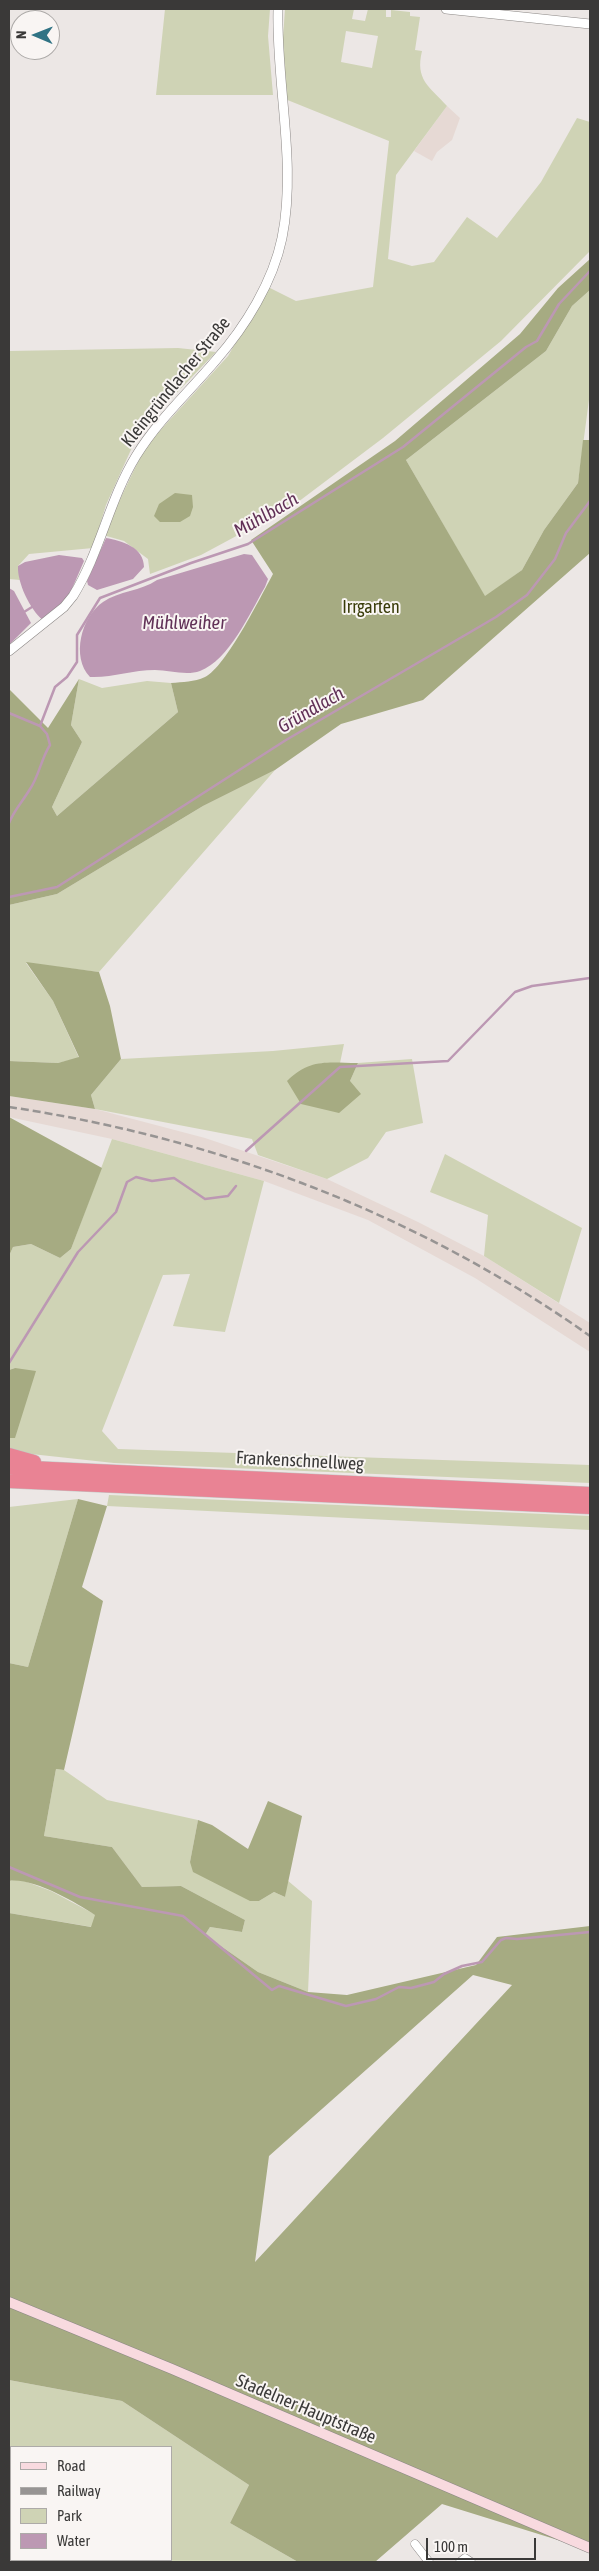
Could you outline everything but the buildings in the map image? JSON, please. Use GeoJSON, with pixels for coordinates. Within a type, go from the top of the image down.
{"type":"FeatureCollection","features":[{"type":"Feature","properties":{"kind":"highway"},"geometry":{"type":"LineString","coordinates":[[9,1455],[68,1470]]}},
{"type":"Feature","properties":{"kind":"highway","name":"Frankenschnellweg"},"geometry":{"type":"LineString","coordinates":[[9,1467],[590,1494]]}},
{"type":"Feature","properties":{"kind":"highway","name":"Frankenschnellweg"},"geometry":{"type":"LineString","coordinates":[[9,1480],[590,1507]]}},
{"type":"Feature","properties":{"kind":"highway"},"geometry":{"type":"LineString","coordinates":[[9,1490],[61,1483]]}},
{"type":"Feature","properties":{"kind":"main road","name":"Stadelner Hauptstraße"},"geometry":{"type":"LineString","coordinates":[[9,2302],[172,2369],[590,2548]]}},
{"type":"Feature","properties":{"kind":"street","name":"Kleingründlacher Straße"},"geometry":{"type":"LineString","coordinates":[[9,651],[64,607],[73,596],[135,457],[150,436],[231,342],[250,313],[275,262],[281,240],[286,199],[278,57],[278,9]]}},
{"type":"Feature","properties":{"kind":"street"},"geometry":{"type":"LineString","coordinates":[[446,9],[590,24]]}},
{"type":"Feature","properties":{"kind":"street"},"geometry":{"type":"LineString","coordinates":[[415,2544],[429,2562]]}},
{"type":"Feature","properties":{"kind":"street"},"geometry":{"type":"LineString","coordinates":[[460,2562],[465,2558],[471,2562]]}},
{"type":"Feature","properties":{"kind":"shaded area"},"geometry":{"type":"Polygon","coordinates":[[[447,106],[460,118],[452,140],[437,152],[432,161],[414,151],[447,106]]]}},
{"type":"Feature","properties":{"kind":"shaded area"},"geometry":{"type":"Polygon","coordinates":[[[9,1096],[95,1109],[205,1138],[327,1179],[484,1256],[590,1323],[590,1352],[475,1278],[368,1220],[264,1181],[112,1139],[9,1117],[9,1096]]]}},
{"type":"Feature","properties":{"kind":"green space"},"geometry":{"type":"Polygon","coordinates":[[[165,9],[270,9],[268,36],[273,95],[156,95],[165,9]]]}},
{"type":"Feature","properties":{"kind":"green space"},"geometry":{"type":"Polygon","coordinates":[[[285,9],[354,9],[352,19],[365,21],[368,9],[386,9],[386,17],[391,17],[391,10],[410,12],[410,16],[420,17],[415,50],[422,51],[420,69],[422,76],[429,87],[447,106],[396,175],[388,259],[412,266],[434,262],[467,217],[497,238],[541,182],[577,118],[590,122],[590,251],[501,341],[383,438],[294,505],[201,555],[150,574],[148,559],[124,541],[103,535],[145,447],[228,356],[268,287],[296,301],[373,287],[389,141],[285,99],[282,52],[285,9]],[[346,31],[341,62],[372,68],[378,36],[346,31]]]}},
{"type":"Feature","properties":{"kind":"green space","name":"Irrgarten"},"geometry":{"type":"Polygon","coordinates":[[[590,259],[590,290],[572,306],[546,351],[406,460],[485,596],[522,570],[544,530],[578,483],[583,440],[590,440],[590,553],[423,700],[341,724],[275,770],[203,806],[57,894],[9,905],[9,689],[48,728],[79,679],[71,725],[82,742],[52,807],[57,816],[178,712],[171,683],[193,681],[205,677],[223,660],[233,646],[273,574],[251,540],[395,441],[520,334],[558,288],[590,259]]]}},
{"type":"Feature","properties":{"kind":"green space"},"geometry":{"type":"Polygon","coordinates":[[[590,290],[590,392],[578,483],[544,530],[522,570],[485,597],[406,460],[546,351],[572,306],[590,290]]]}},
{"type":"Feature","properties":{"kind":"green space"},"geometry":{"type":"Polygon","coordinates":[[[178,348],[216,352],[139,432],[106,505],[93,548],[29,554],[18,566],[20,580],[9,579],[9,351],[178,348]]]}},
{"type":"Feature","properties":{"kind":"green space"},"geometry":{"type":"Polygon","coordinates":[[[175,493],[192,495],[193,507],[190,516],[180,522],[160,522],[154,516],[159,504],[175,493]]]}},
{"type":"Feature","properties":{"kind":"green space"},"geometry":{"type":"Polygon","coordinates":[[[79,679],[102,688],[147,681],[171,683],[178,712],[57,816],[52,807],[82,742],[71,725],[79,679]]]}},
{"type":"Feature","properties":{"kind":"green space"},"geometry":{"type":"Polygon","coordinates":[[[275,770],[99,972],[26,963],[53,1001],[79,1058],[58,1063],[9,1061],[9,905],[57,894],[203,806],[275,770]]]}},
{"type":"Feature","properties":{"kind":"green space"},"geometry":{"type":"Polygon","coordinates":[[[26,962],[99,972],[110,1006],[121,1059],[91,1095],[95,1109],[9,1096],[9,1061],[58,1063],[79,1057],[53,1001],[26,962]]]}},
{"type":"Feature","properties":{"kind":"green space"},"geometry":{"type":"Polygon","coordinates":[[[344,1044],[340,1063],[315,1064],[350,1081],[358,1063],[412,1059],[423,1123],[386,1132],[368,1158],[327,1179],[258,1155],[252,1139],[95,1109],[91,1095],[121,1059],[273,1051],[344,1044]]]}},
{"type":"Feature","properties":{"kind":"green space"},"geometry":{"type":"Polygon","coordinates":[[[320,1063],[358,1063],[350,1081],[361,1094],[339,1113],[301,1104],[287,1081],[304,1068],[312,1065],[320,1063]]]}},
{"type":"Feature","properties":{"kind":"green space"},"geometry":{"type":"Polygon","coordinates":[[[9,1117],[102,1168],[71,1249],[60,1258],[31,1244],[13,1247],[9,1256],[9,1117]]]}},
{"type":"Feature","properties":{"kind":"green space"},"geometry":{"type":"Polygon","coordinates":[[[112,1139],[264,1181],[225,1332],[173,1326],[190,1274],[163,1275],[102,1431],[118,1449],[590,1465],[590,1483],[114,1463],[22,1453],[9,1455],[9,1438],[15,1438],[15,1368],[9,1370],[9,1256],[13,1247],[31,1244],[60,1258],[71,1249],[112,1139]]]}},
{"type":"Feature","properties":{"kind":"green space"},"geometry":{"type":"Polygon","coordinates":[[[445,1154],[582,1228],[559,1303],[484,1256],[488,1215],[430,1192],[445,1154]]]}},
{"type":"Feature","properties":{"kind":"green space"},"geometry":{"type":"Polygon","coordinates":[[[15,1368],[36,1371],[15,1438],[9,1438],[9,1370],[15,1368]]]}},
{"type":"Feature","properties":{"kind":"green space"},"geometry":{"type":"Polygon","coordinates":[[[109,1495],[590,1516],[590,1530],[107,1506],[109,1495]]]}},
{"type":"Feature","properties":{"kind":"green space"},"geometry":{"type":"Polygon","coordinates":[[[78,1499],[28,1667],[9,1663],[9,1507],[78,1499]]]}},
{"type":"Feature","properties":{"kind":"green space"},"geometry":{"type":"Polygon","coordinates":[[[78,1499],[107,1506],[82,1587],[103,1601],[64,1770],[56,1769],[44,1836],[112,1847],[142,1887],[181,1886],[245,1920],[242,1932],[210,1927],[205,1935],[258,1972],[308,1992],[347,1995],[476,1965],[497,1937],[590,1926],[590,2550],[442,2504],[375,2562],[298,2562],[230,2523],[249,2485],[122,2401],[9,2380],[9,1913],[91,1927],[95,1915],[65,1897],[41,1887],[29,1883],[9,1881],[9,1663],[28,1667],[78,1499]],[[473,1975],[269,2156],[255,2262],[512,1985],[473,1975]]]}},
{"type":"Feature","properties":{"kind":"green space"},"geometry":{"type":"Polygon","coordinates":[[[56,1769],[64,1770],[107,1800],[198,1820],[190,1862],[259,1901],[274,1892],[285,1897],[287,1880],[312,1901],[308,1992],[258,1972],[205,1935],[210,1927],[242,1932],[245,1920],[181,1886],[142,1887],[112,1847],[44,1836],[56,1769]]]}},
{"type":"Feature","properties":{"kind":"green space"},"geometry":{"type":"Polygon","coordinates":[[[268,1801],[302,1816],[285,1897],[274,1892],[259,1901],[250,1901],[193,1872],[190,1862],[198,1820],[212,1825],[248,1849],[268,1801]]]}},
{"type":"Feature","properties":{"kind":"green space"},"geometry":{"type":"Polygon","coordinates":[[[19,1879],[51,1891],[96,1915],[92,1927],[9,1913],[9,1881],[19,1879]]]}},
{"type":"Feature","properties":{"kind":"green space"},"geometry":{"type":"Polygon","coordinates":[[[9,2380],[122,2401],[249,2485],[230,2523],[298,2562],[9,2562],[9,2380]]]}},
{"type":"Feature","properties":{"kind":"water"},"geometry":{"type":"Polygon","coordinates":[[[106,538],[131,546],[140,554],[144,567],[133,579],[97,590],[88,585],[87,581],[106,538]]]}},
{"type":"Feature","properties":{"kind":"water","name":"Mühlweiher"},"geometry":{"type":"Polygon","coordinates":[[[244,554],[252,555],[268,579],[238,635],[211,665],[200,671],[189,673],[147,670],[90,677],[84,669],[81,659],[81,638],[89,617],[103,602],[116,595],[144,587],[157,580],[244,554]]]}},
{"type":"Feature","properties":{"kind":"water"},"geometry":{"type":"Polygon","coordinates":[[[59,555],[82,558],[84,561],[68,598],[43,620],[33,610],[25,595],[18,573],[18,566],[25,562],[59,555]]]}},
{"type":"Feature","properties":{"kind":"water"},"geometry":{"type":"Polygon","coordinates":[[[9,588],[14,591],[31,623],[9,645],[9,588]]]}},
{"type":"Feature","properties":{"kind":"waterway","name":"Mühlbach"},"geometry":{"type":"LineString","coordinates":[[9,823],[33,784],[50,745],[47,734],[40,726],[55,687],[67,677],[77,662],[77,635],[100,598],[191,563],[248,544],[403,447],[526,347],[537,341],[559,304],[590,271]]}},
{"type":"Feature","properties":{"kind":"waterway","name":"Gründlach"},"geometry":{"type":"LineString","coordinates":[[9,897],[57,887],[286,740],[496,617],[527,595],[555,559],[566,533],[590,501]]}},
{"type":"Feature","properties":{"kind":"waterway"},"geometry":{"type":"LineString","coordinates":[[24,612],[32,607]]}},
{"type":"Feature","properties":{"kind":"waterway"},"geometry":{"type":"LineString","coordinates":[[9,713],[40,726]]}},
{"type":"Feature","properties":{"kind":"waterway"},"geometry":{"type":"LineString","coordinates":[[246,1151],[340,1067],[448,1061],[515,992],[532,986],[590,978]]}},
{"type":"Feature","properties":{"kind":"waterway"},"geometry":{"type":"LineString","coordinates":[[9,1363],[78,1252],[116,1212],[127,1182],[136,1177],[152,1181],[174,1178],[205,1199],[228,1196],[236,1186]]}},
{"type":"Feature","properties":{"kind":"waterway"},"geometry":{"type":"LineString","coordinates":[[9,1867],[80,1897],[183,1916],[272,1990],[279,1986],[346,2006],[376,1999],[399,1987],[411,1988],[434,1982],[444,1974],[462,1966],[482,1962],[501,1940],[506,1938],[517,1939],[590,1932]]}},
{"type":"Feature","properties":{"kind":"railway"},"geometry":{"type":"LineString","coordinates":[[9,1107],[87,1121],[163,1139],[239,1161],[313,1187],[385,1218],[456,1253],[524,1292],[590,1336]]}}]}
